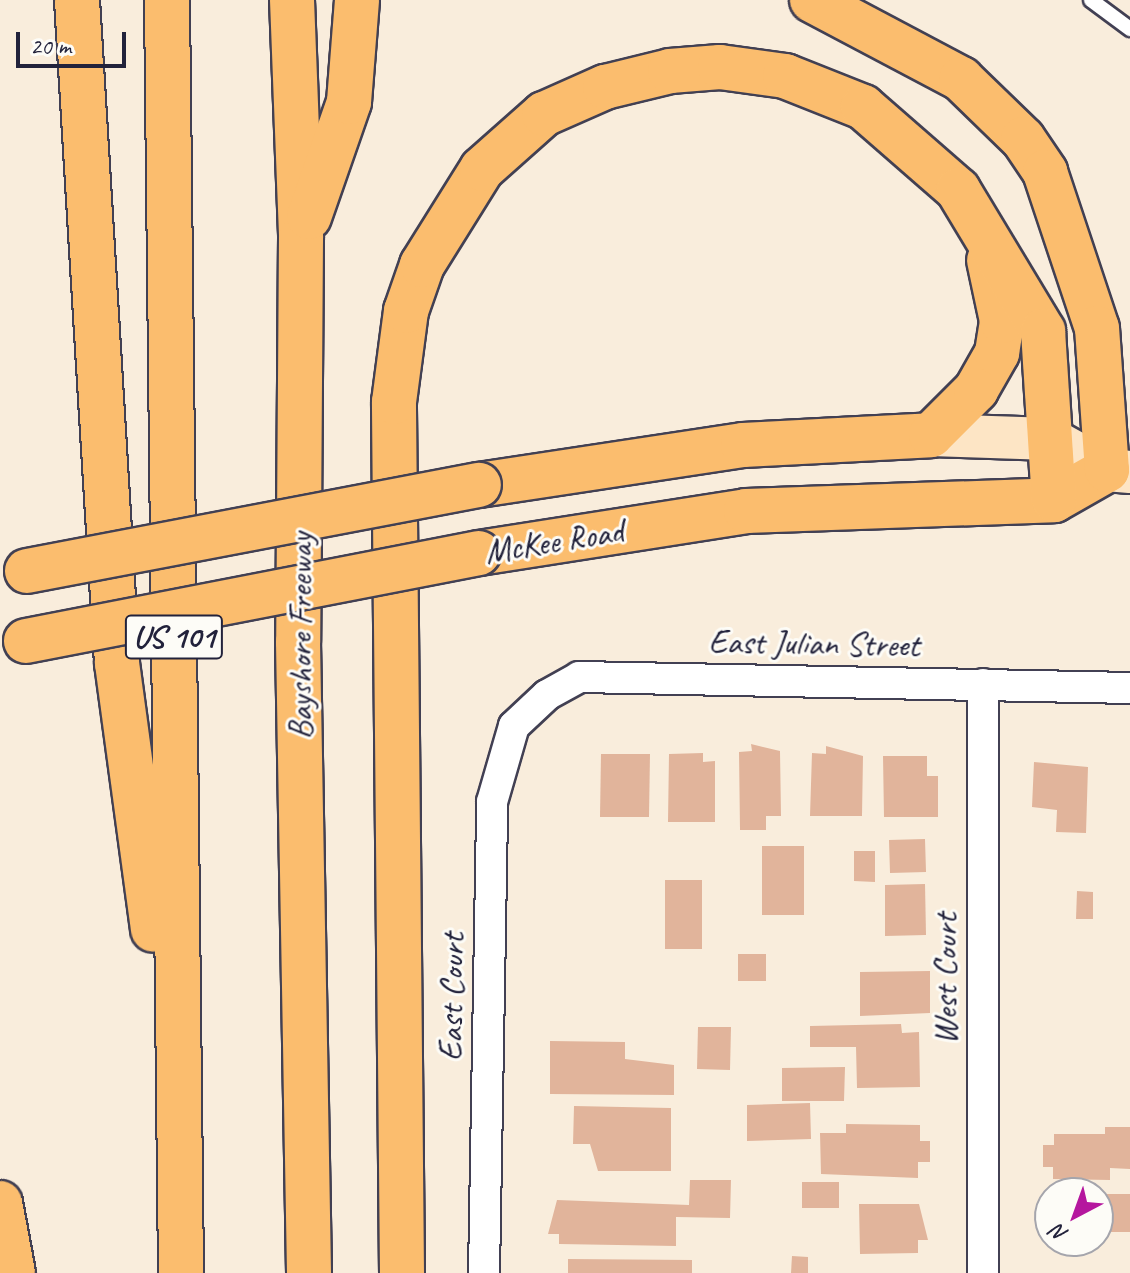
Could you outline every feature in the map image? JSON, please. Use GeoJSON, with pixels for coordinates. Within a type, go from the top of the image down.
{"type":"FeatureCollection","features":[{"type":"Feature","properties":{"kind":"main road"},"geometry":{"type":"LineString","coordinates":[[77,0],[117,663],[179,1114]]}},
{"type":"Feature","properties":{"kind":"main road","name":"US 101"},"geometry":{"type":"LineString","coordinates":[[167,0],[181,1273]]}},
{"type":"Feature","properties":{"kind":"main road","name":"Bayshore Freeway"},"geometry":{"type":"LineString","coordinates":[[292,0],[301,238],[298,642],[309,1273]]}},
{"type":"Feature","properties":{"kind":"main road"},"geometry":{"type":"LineString","coordinates":[[301,238],[349,102],[357,0]]}},
{"type":"Feature","properties":{"kind":"main road"},"geometry":{"type":"LineString","coordinates":[[812,0],[961,79],[1023,139],[1045,172],[1097,328],[1119,471]]}},
{"type":"Feature","properties":{"kind":"main road"},"geometry":{"type":"LineString","coordinates":[[402,1273],[394,402],[406,311],[433,236],[482,169],[544,114],[627,81],[720,67],[785,76],[863,107],[932,160],[982,223],[1043,331],[1054,500]]}},
{"type":"Feature","properties":{"kind":"main road"},"geometry":{"type":"LineString","coordinates":[[931,435],[976,390],[997,353],[1002,321],[982,223]]}},
{"type":"Feature","properties":{"kind":"main road","name":"McKee Road"},"geometry":{"type":"LineString","coordinates":[[13,573],[479,485],[743,445],[931,435],[1051,439],[1119,471]]}},
{"type":"Feature","properties":{"kind":"main road","name":"McKee Road"},"geometry":{"type":"LineString","coordinates":[[13,643],[479,553],[746,511],[1054,500],[1119,471]]}},
{"type":"Feature","properties":{"kind":"main road"},"geometry":{"type":"LineString","coordinates":[[0,1203],[13,1273]]}},
{"type":"Feature","properties":{"kind":"street","name":"East Julian Street"},"geometry":{"type":"LineString","coordinates":[[514,726],[579,677],[1130,688]]}},
{"type":"Feature","properties":{"kind":"street","name":"West Court"},"geometry":{"type":"LineString","coordinates":[[983,684],[983,1273]]}},
{"type":"Feature","properties":{"kind":"street","name":"East Court"},"geometry":{"type":"LineString","coordinates":[[484,1273],[492,802],[514,726]]}},
{"type":"Feature","properties":{"kind":"lane"},"geometry":{"type":"LineString","coordinates":[[1091,0],[1130,29]]}},
{"type":"Feature","properties":{"kind":"building"},"geometry":{"type":"Polygon","coordinates":[[[751,744],[780,751],[781,816],[766,816],[766,830],[740,830],[739,752],[752,751],[751,744]]]}},
{"type":"Feature","properties":{"kind":"building"},"geometry":{"type":"Polygon","coordinates":[[[826,746],[863,756],[862,816],[810,816],[812,753],[826,754],[826,746]]]}},
{"type":"Feature","properties":{"kind":"building"},"geometry":{"type":"Polygon","coordinates":[[[703,753],[703,762],[715,761],[715,822],[668,822],[669,754],[703,753]]]}},
{"type":"Feature","properties":{"kind":"building"},"geometry":{"type":"Polygon","coordinates":[[[601,754],[650,754],[649,817],[600,817],[601,754]]]}},
{"type":"Feature","properties":{"kind":"building"},"geometry":{"type":"Polygon","coordinates":[[[883,756],[927,756],[927,776],[938,776],[938,817],[884,817],[883,756]]]}},
{"type":"Feature","properties":{"kind":"building"},"geometry":{"type":"Polygon","coordinates":[[[1034,762],[1088,767],[1086,833],[1056,832],[1057,810],[1032,807],[1034,762]]]}},
{"type":"Feature","properties":{"kind":"building"},"geometry":{"type":"Polygon","coordinates":[[[925,839],[926,872],[890,873],[889,840],[925,839]]]}},
{"type":"Feature","properties":{"kind":"building"},"geometry":{"type":"Polygon","coordinates":[[[762,846],[804,846],[804,915],[762,915],[762,846]]]}},
{"type":"Feature","properties":{"kind":"building"},"geometry":{"type":"Polygon","coordinates":[[[854,851],[875,851],[875,882],[854,881],[854,851]]]}},
{"type":"Feature","properties":{"kind":"building"},"geometry":{"type":"Polygon","coordinates":[[[665,880],[702,880],[702,949],[665,949],[665,880]]]}},
{"type":"Feature","properties":{"kind":"building"},"geometry":{"type":"Polygon","coordinates":[[[925,884],[926,935],[885,936],[885,885],[925,884]]]}},
{"type":"Feature","properties":{"kind":"building"},"geometry":{"type":"Polygon","coordinates":[[[1077,891],[1093,892],[1093,919],[1076,919],[1077,891]]]}},
{"type":"Feature","properties":{"kind":"building"},"geometry":{"type":"Polygon","coordinates":[[[738,954],[766,954],[766,981],[738,981],[738,954]]]}},
{"type":"Feature","properties":{"kind":"building"},"geometry":{"type":"Polygon","coordinates":[[[930,971],[930,1013],[860,1016],[860,972],[930,971]]]}},
{"type":"Feature","properties":{"kind":"building"},"geometry":{"type":"Polygon","coordinates":[[[901,1024],[902,1033],[919,1032],[920,1087],[857,1088],[856,1047],[810,1047],[810,1026],[901,1024]]]}},
{"type":"Feature","properties":{"kind":"building"},"geometry":{"type":"Polygon","coordinates":[[[698,1027],[731,1027],[730,1070],[697,1069],[698,1027]]]}},
{"type":"Feature","properties":{"kind":"building"},"geometry":{"type":"Polygon","coordinates":[[[550,1041],[625,1042],[625,1059],[674,1065],[674,1095],[550,1094],[550,1041]]]}},
{"type":"Feature","properties":{"kind":"building"},"geometry":{"type":"Polygon","coordinates":[[[845,1067],[844,1101],[782,1101],[782,1068],[845,1067]]]}},
{"type":"Feature","properties":{"kind":"building"},"geometry":{"type":"Polygon","coordinates":[[[810,1103],[811,1139],[747,1141],[747,1105],[810,1103]]]}},
{"type":"Feature","properties":{"kind":"building"},"geometry":{"type":"Polygon","coordinates":[[[574,1106],[671,1108],[671,1171],[598,1171],[590,1144],[573,1144],[574,1106]]]}},
{"type":"Feature","properties":{"kind":"building"},"geometry":{"type":"Polygon","coordinates":[[[846,1124],[920,1125],[920,1141],[930,1141],[930,1162],[918,1162],[918,1178],[821,1174],[820,1133],[846,1133],[846,1124]]]}},
{"type":"Feature","properties":{"kind":"building"},"geometry":{"type":"Polygon","coordinates":[[[1105,1127],[1130,1127],[1130,1169],[1110,1168],[1110,1177],[1053,1177],[1053,1167],[1043,1167],[1043,1145],[1054,1145],[1054,1134],[1105,1134],[1105,1127]]]}},
{"type":"Feature","properties":{"kind":"building"},"geometry":{"type":"Polygon","coordinates":[[[690,1180],[731,1180],[730,1218],[676,1217],[676,1246],[559,1244],[559,1234],[548,1234],[557,1200],[689,1205],[690,1180]]]}},
{"type":"Feature","properties":{"kind":"building"},"geometry":{"type":"Polygon","coordinates":[[[802,1182],[839,1182],[839,1208],[802,1208],[802,1182]]]}},
{"type":"Feature","properties":{"kind":"building"},"geometry":{"type":"Polygon","coordinates":[[[1114,1194],[1130,1194],[1130,1232],[1114,1232],[1114,1194]]]}},
{"type":"Feature","properties":{"kind":"building"},"geometry":{"type":"Polygon","coordinates":[[[859,1204],[919,1204],[928,1240],[918,1240],[918,1253],[860,1254],[859,1204]]]}},
{"type":"Feature","properties":{"kind":"building"},"geometry":{"type":"Polygon","coordinates":[[[792,1256],[808,1257],[808,1273],[791,1273],[792,1256]]]}},
{"type":"Feature","properties":{"kind":"building"},"geometry":{"type":"Polygon","coordinates":[[[568,1259],[692,1260],[692,1273],[568,1273],[568,1259]]]}}]}
